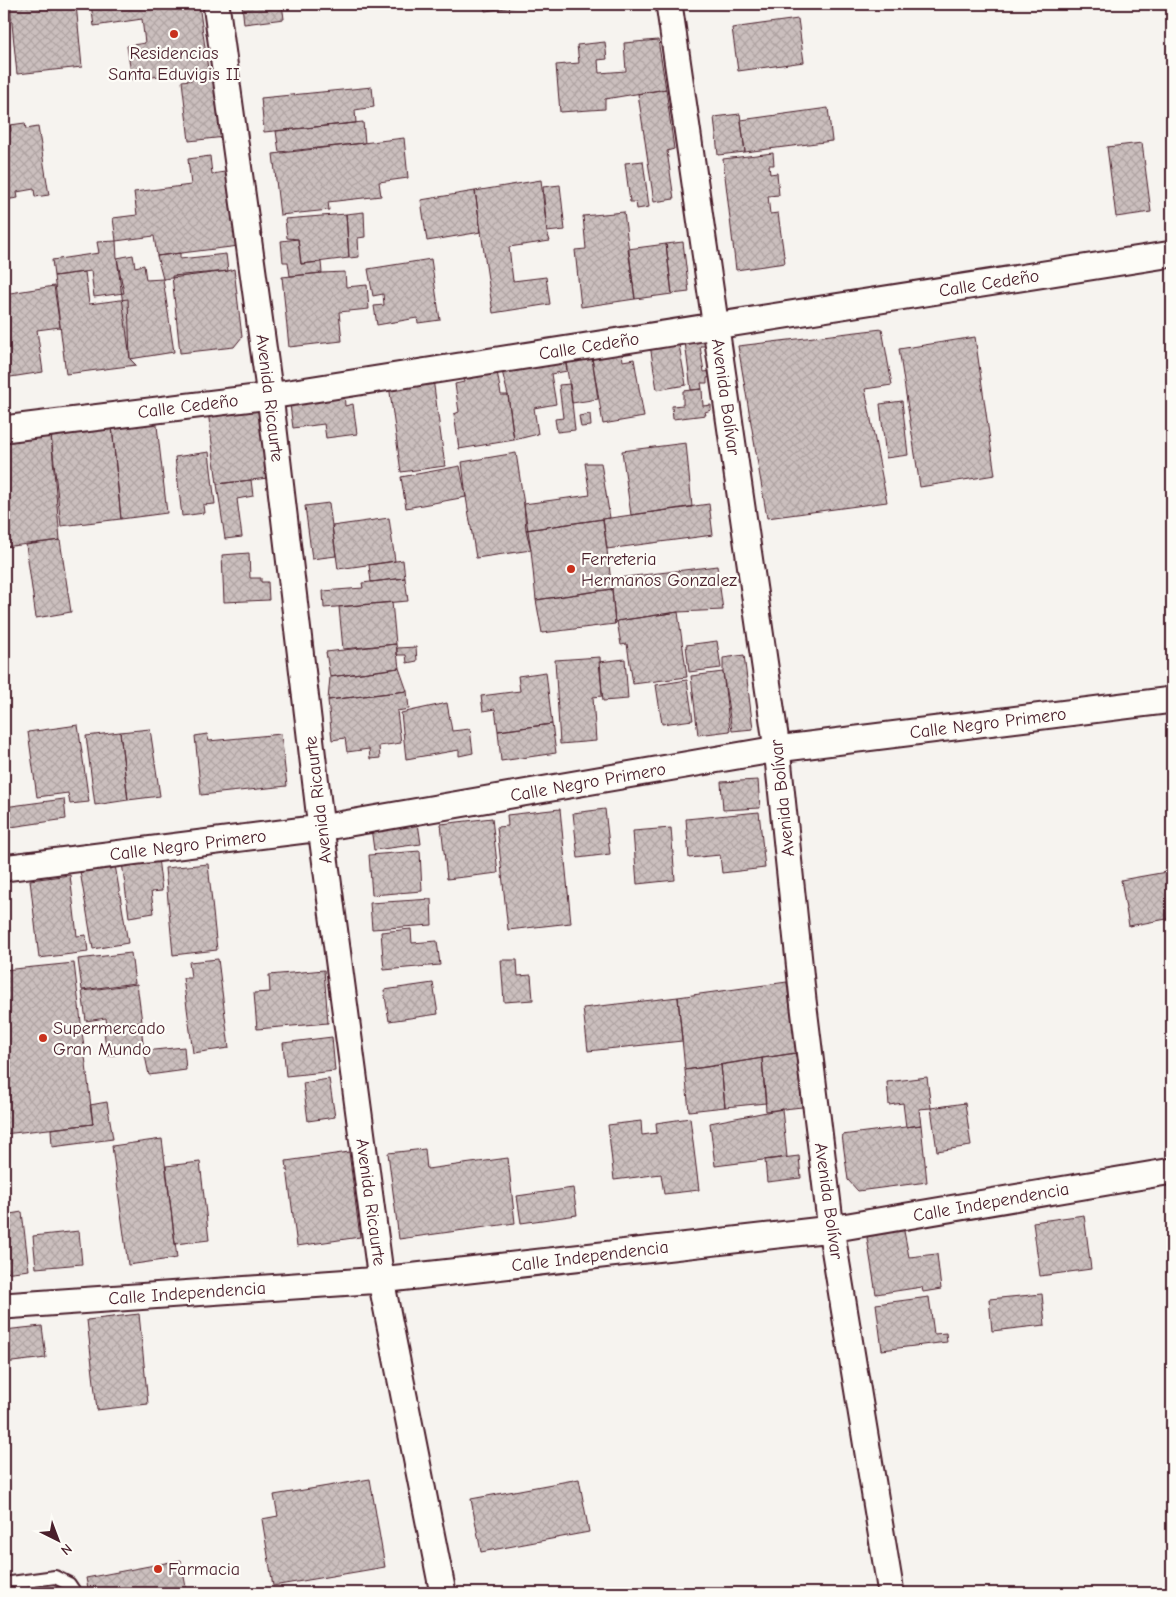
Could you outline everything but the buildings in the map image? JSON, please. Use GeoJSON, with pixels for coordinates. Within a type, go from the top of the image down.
{"type":"FeatureCollection","features":[{"type":"Feature","properties":{"kind":"street","name":"Avenida Ricaurte"},"geometry":{"type":"LineString","coordinates":[[216,4],[270,396],[321,828],[381,1280],[443,1593]]}},
{"type":"Feature","properties":{"kind":"street","name":"Avenida Bolívar"},"geometry":{"type":"LineString","coordinates":[[669,4],[777,749],[803,1000],[831,1229],[891,1593]]}},
{"type":"Feature","properties":{"kind":"street","name":"Calle Cedeño"},"geometry":{"type":"LineString","coordinates":[[4,429],[270,396],[1172,254]]}},
{"type":"Feature","properties":{"kind":"street","name":"Calle Negro Primero"},"geometry":{"type":"LineString","coordinates":[[4,868],[321,828],[777,749],[1172,700]]}},
{"type":"Feature","properties":{"kind":"street","name":"Calle Independencia"},"geometry":{"type":"LineString","coordinates":[[4,1306],[381,1280],[831,1229],[1172,1171]]}},
{"type":"Feature","properties":{"kind":"lane"},"geometry":{"type":"LineString","coordinates":[[4,1584],[55,1577],[69,1584],[76,1593]]}},
{"type":"Feature","properties":{"kind":"place","name":"Residencias Santa Eduvigis II"},"geometry":{"type":"Point","coordinates":[174,34]}},
{"type":"Feature","properties":{"kind":"place","name":"Ferreteria Hermanos Gonzalez"},"geometry":{"type":"Point","coordinates":[571,569]}},
{"type":"Feature","properties":{"kind":"place","name":"Supermercado Gran Mundo"},"geometry":{"type":"Point","coordinates":[43,1038]}},
{"type":"Feature","properties":{"kind":"place","name":"Farmacia"},"geometry":{"type":"Point","coordinates":[158,1569]}}]}
